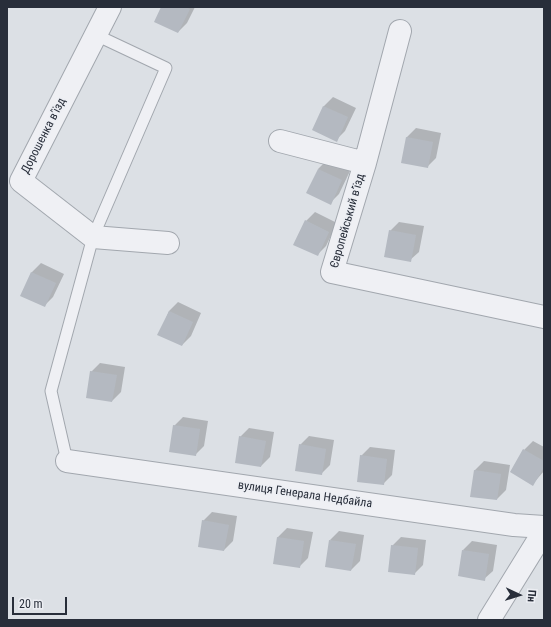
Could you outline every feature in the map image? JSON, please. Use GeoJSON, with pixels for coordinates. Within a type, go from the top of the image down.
{"type":"FeatureCollection","features":[{"type":"Feature","properties":{"kind":"street","name":"Дорошенка в’їзд"},"geometry":{"type":"LineString","coordinates":[[93,237],[14,178],[96,35],[110,7]]}},
{"type":"Feature","properties":{"kind":"street","name":"Європейський в’їзд"},"geometry":{"type":"LineString","coordinates":[[400,31],[365,164],[332,272],[544,317]]}},
{"type":"Feature","properties":{"kind":"street"},"geometry":{"type":"LineString","coordinates":[[280,142],[365,164]]}},
{"type":"Feature","properties":{"kind":"street"},"geometry":{"type":"LineString","coordinates":[[93,237],[168,243]]}},
{"type":"Feature","properties":{"kind":"street","name":"вулиця Генерала Недбайла"},"geometry":{"type":"LineString","coordinates":[[67,461],[544,527]]}},
{"type":"Feature","properties":{"kind":"street"},"geometry":{"type":"LineString","coordinates":[[490,620],[544,531]]}},
{"type":"Feature","properties":{"kind":"lane"},"geometry":{"type":"LineString","coordinates":[[67,461],[51,391],[93,237],[166,68],[96,35]]}},
{"type":"Feature","properties":{"kind":"building"},"geometry":{"type":"Polygon","coordinates":[[[161,7],[186,7],[190,9],[178,33],[154,22],[161,7]]]}},
{"type":"Feature","properties":{"kind":"building"},"geometry":{"type":"Polygon","coordinates":[[[323,106],[348,117],[337,142],[312,130],[323,106]]]}},
{"type":"Feature","properties":{"kind":"building"},"geometry":{"type":"Polygon","coordinates":[[[406,137],[433,142],[428,168],[401,163],[406,137]]]}},
{"type":"Feature","properties":{"kind":"building"},"geometry":{"type":"Polygon","coordinates":[[[318,169],[342,180],[331,205],[306,193],[318,169]]]}},
{"type":"Feature","properties":{"kind":"building"},"geometry":{"type":"Polygon","coordinates":[[[305,220],[329,232],[318,256],[293,245],[305,220]]]}},
{"type":"Feature","properties":{"kind":"building"},"geometry":{"type":"Polygon","coordinates":[[[389,230],[416,235],[411,262],[384,257],[389,230]]]}},
{"type":"Feature","properties":{"kind":"building"},"geometry":{"type":"Polygon","coordinates":[[[31,272],[56,283],[45,307],[20,296],[31,272]]]}},
{"type":"Feature","properties":{"kind":"building"},"geometry":{"type":"Polygon","coordinates":[[[169,311],[193,322],[182,346],[157,335],[169,311]]]}},
{"type":"Feature","properties":{"kind":"building"},"geometry":{"type":"Polygon","coordinates":[[[90,371],[117,375],[112,402],[86,398],[90,371]]]}},
{"type":"Feature","properties":{"kind":"building"},"geometry":{"type":"Polygon","coordinates":[[[173,425],[200,429],[196,456],[169,452],[173,425]]]}},
{"type":"Feature","properties":{"kind":"building"},"geometry":{"type":"Polygon","coordinates":[[[239,436],[266,441],[261,467],[235,463],[239,436]]]}},
{"type":"Feature","properties":{"kind":"building"},"geometry":{"type":"Polygon","coordinates":[[[299,444],[326,449],[322,475],[295,471],[299,444]]]}},
{"type":"Feature","properties":{"kind":"building"},"geometry":{"type":"Polygon","coordinates":[[[523,449],[544,461],[544,467],[533,486],[510,472],[523,449]]]}},
{"type":"Feature","properties":{"kind":"building"},"geometry":{"type":"Polygon","coordinates":[[[360,455],[387,459],[384,485],[357,482],[360,455]]]}},
{"type":"Feature","properties":{"kind":"building"},"geometry":{"type":"Polygon","coordinates":[[[474,470],[501,474],[497,500],[470,497],[474,470]]]}},
{"type":"Feature","properties":{"kind":"building"},"geometry":{"type":"Polygon","coordinates":[[[202,520],[229,525],[224,551],[198,547],[202,520]]]}},
{"type":"Feature","properties":{"kind":"building"},"geometry":{"type":"Polygon","coordinates":[[[277,537],[304,541],[300,568],[273,564],[277,537]]]}},
{"type":"Feature","properties":{"kind":"building"},"geometry":{"type":"Polygon","coordinates":[[[329,540],[356,544],[351,571],[325,567],[329,540]]]}},
{"type":"Feature","properties":{"kind":"building"},"geometry":{"type":"Polygon","coordinates":[[[391,545],[418,548],[415,575],[388,572],[391,545]]]}},
{"type":"Feature","properties":{"kind":"building"},"geometry":{"type":"Polygon","coordinates":[[[462,550],[489,554],[485,581],[458,576],[462,550]]]}}]}
